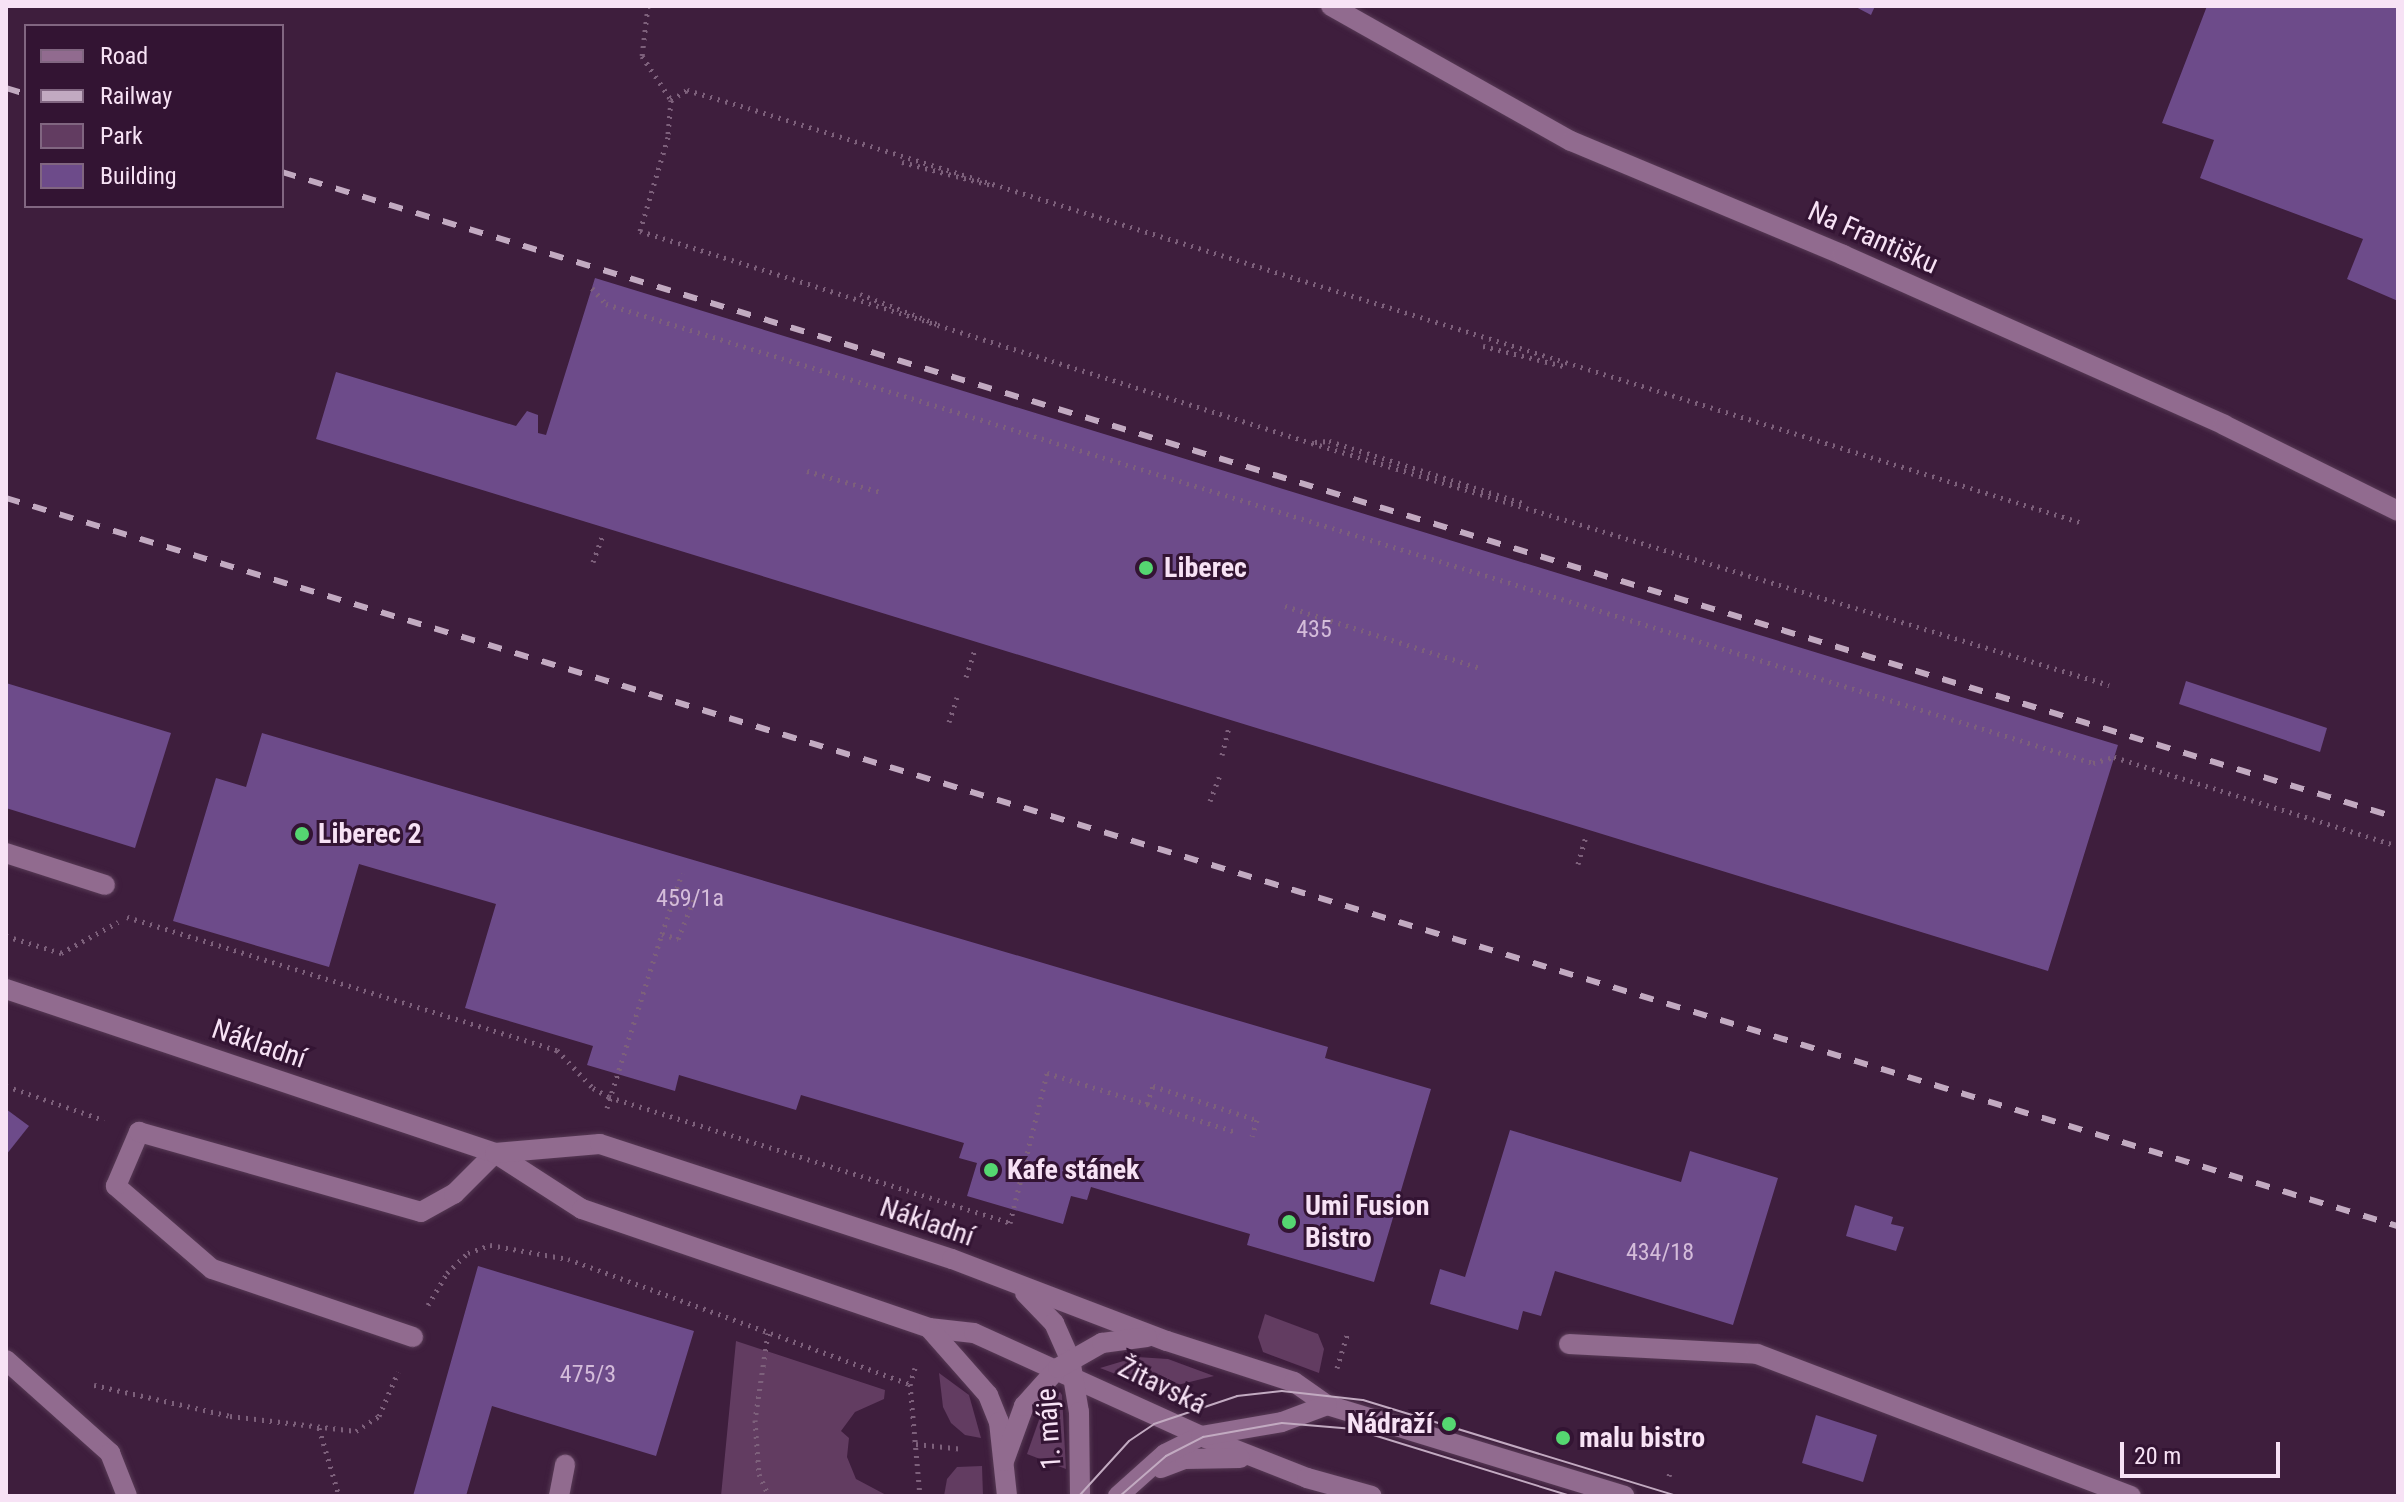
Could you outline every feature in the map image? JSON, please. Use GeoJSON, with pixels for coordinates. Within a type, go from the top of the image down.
{"type":"FeatureCollection","features":[{"type":"Feature","properties":{"kind":"street","name":"Na Františku"},"geometry":{"type":"LineString","coordinates":[[1331,6],[1571,141],[2196,412],[2398,511]]}},
{"type":"Feature","properties":{"kind":"street"},"geometry":{"type":"LineString","coordinates":[[6,853],[105,885]]}},
{"type":"Feature","properties":{"kind":"street","name":"Nákladní"},"geometry":{"type":"LineString","coordinates":[[6,989],[495,1153],[582,1209],[929,1328]]}},
{"type":"Feature","properties":{"kind":"street"},"geometry":{"type":"LineString","coordinates":[[413,1337],[212,1269],[116,1186],[139,1132],[421,1212],[454,1194],[495,1153]]}},
{"type":"Feature","properties":{"kind":"street","name":"Nákladní"},"geometry":{"type":"LineString","coordinates":[[495,1153],[600,1144],[1002,1278],[1167,1341],[1294,1382],[1327,1405]]}},
{"type":"Feature","properties":{"kind":"street","name":"1. máje"},"geometry":{"type":"LineString","coordinates":[[1002,1278],[1038,1302],[1054,1323],[1067,1367],[1082,1458],[1080,1496]]}},
{"type":"Feature","properties":{"kind":"street","name":"1. máje"},"geometry":{"type":"LineString","coordinates":[[929,1328],[988,1395],[999,1422],[1007,1496]]}},
{"type":"Feature","properties":{"kind":"street","name":"Žitavská"},"geometry":{"type":"LineString","coordinates":[[929,1328],[974,1333],[1067,1367],[1201,1436],[1256,1459],[1372,1496]]}},
{"type":"Feature","properties":{"kind":"street","name":"1. máje"},"geometry":{"type":"LineString","coordinates":[[1004,1461],[1024,1406],[1067,1367],[1125,1337],[1167,1341]]}},
{"type":"Feature","properties":{"kind":"street"},"geometry":{"type":"LineString","coordinates":[[1569,1344],[1757,1354],[2131,1496]]}},
{"type":"Feature","properties":{"kind":"street"},"geometry":{"type":"LineString","coordinates":[[6,1360],[110,1453],[127,1496]]}},
{"type":"Feature","properties":{"kind":"street"},"geometry":{"type":"LineString","coordinates":[[1119,1496],[1165,1454],[1201,1436],[1282,1422],[1327,1405],[1624,1496]]}},
{"type":"Feature","properties":{"kind":"street"},"geometry":{"type":"LineString","coordinates":[[1119,1496],[1159,1468],[1185,1459],[1256,1459]]}},
{"type":"Feature","properties":{"kind":"street"},"geometry":{"type":"LineString","coordinates":[[559,1496],[565,1465]]}},
{"type":"Feature","properties":{"kind":"path"},"geometry":{"type":"LineString","coordinates":[[648,6],[642,56],[671,100],[668,137],[640,231],[1312,443],[1329,441],[1516,497],[1527,506],[2109,685]]}},
{"type":"Feature","properties":{"kind":"path"},"geometry":{"type":"LineString","coordinates":[[671,100],[687,90],[2083,523]]}},
{"type":"Feature","properties":{"kind":"path"},"geometry":{"type":"LineString","coordinates":[[902,162],[978,186],[996,185]]}},
{"type":"Feature","properties":{"kind":"path"},"geometry":{"type":"LineString","coordinates":[[592,288],[606,304],[2093,763],[2114,757],[2398,846]]}},
{"type":"Feature","properties":{"kind":"path"},"geometry":{"type":"LineString","coordinates":[[860,294],[939,326]]}},
{"type":"Feature","properties":{"kind":"path"},"geometry":{"type":"LineString","coordinates":[[1483,346],[1553,366],[1578,367]]}},
{"type":"Feature","properties":{"kind":"path"},"geometry":{"type":"LineString","coordinates":[[807,471],[880,492]]}},
{"type":"Feature","properties":{"kind":"path"},"geometry":{"type":"LineString","coordinates":[[593,562],[602,537]]}},
{"type":"Feature","properties":{"kind":"path"},"geometry":{"type":"LineString","coordinates":[[1285,606],[1481,668]]}},
{"type":"Feature","properties":{"kind":"path"},"geometry":{"type":"LineString","coordinates":[[966,677],[975,650]]}},
{"type":"Feature","properties":{"kind":"path"},"geometry":{"type":"LineString","coordinates":[[949,722],[957,697]]}},
{"type":"Feature","properties":{"kind":"path"},"geometry":{"type":"LineString","coordinates":[[1222,755],[1229,727]]}},
{"type":"Feature","properties":{"kind":"path"},"geometry":{"type":"LineString","coordinates":[[1210,801],[1219,777]]}},
{"type":"Feature","properties":{"kind":"path"},"geometry":{"type":"LineString","coordinates":[[1578,864],[1586,836]]}},
{"type":"Feature","properties":{"kind":"path"},"geometry":{"type":"LineString","coordinates":[[618,1075],[682,873]]}},
{"type":"Feature","properties":{"kind":"path"},"geometry":{"type":"LineString","coordinates":[[662,934],[678,939],[696,894]]}},
{"type":"Feature","properties":{"kind":"path"},"geometry":{"type":"LineString","coordinates":[[6,936],[61,953],[130,916],[557,1050],[593,1088],[609,1097],[1010,1223],[1047,1073],[1236,1132]]}},
{"type":"Feature","properties":{"kind":"path"},"geometry":{"type":"LineString","coordinates":[[6,1086],[139,1132]]}},
{"type":"Feature","properties":{"kind":"path"},"geometry":{"type":"LineString","coordinates":[[1147,1104],[1153,1086],[1257,1120],[1252,1136]]}},
{"type":"Feature","properties":{"kind":"path"},"geometry":{"type":"LineString","coordinates":[[92,1385],[230,1416],[356,1431],[379,1416],[413,1337],[447,1273],[468,1253],[490,1245],[568,1259],[910,1384],[920,1496]]}},
{"type":"Feature","properties":{"kind":"path"},"geometry":{"type":"LineString","coordinates":[[768,1333],[755,1420],[759,1474],[769,1496]]}},
{"type":"Feature","properties":{"kind":"path"},"geometry":{"type":"LineString","coordinates":[[319,1428],[339,1496]]}},
{"type":"Feature","properties":{"kind":"path"},"geometry":{"type":"LineString","coordinates":[[916,1444],[973,1451]]}},
{"type":"Feature","properties":{"kind":"path"},"geometry":{"type":"LineString","coordinates":[[1669,1476],[1671,1469]]}},
{"type":"Feature","properties":{"kind":"green space"},"geometry":{"type":"Polygon","coordinates":[[[1265,1314],[1318,1334],[1324,1349],[1319,1373],[1263,1352],[1258,1337],[1265,1314]]]}},
{"type":"Feature","properties":{"kind":"green space"},"geometry":{"type":"Polygon","coordinates":[[[736,1341],[885,1390],[884,1399],[855,1412],[841,1431],[849,1438],[847,1457],[856,1479],[888,1496],[721,1496],[736,1341]]]}},
{"type":"Feature","properties":{"kind":"green space"},"geometry":{"type":"Polygon","coordinates":[[[1137,1357],[1168,1359],[1214,1376],[1157,1390],[1100,1368],[1137,1357]]]}},
{"type":"Feature","properties":{"kind":"green space"},"geometry":{"type":"Polygon","coordinates":[[[939,1373],[969,1395],[981,1438],[965,1435],[951,1423],[943,1407],[939,1373]]]}},
{"type":"Feature","properties":{"kind":"green space"},"geometry":{"type":"Polygon","coordinates":[[[1060,1392],[1066,1469],[1027,1454],[1039,1420],[1060,1392]]]}},
{"type":"Feature","properties":{"kind":"green space"},"geometry":{"type":"Polygon","coordinates":[[[982,1466],[983,1496],[944,1496],[947,1479],[957,1467],[982,1466]]]}},
{"type":"Feature","properties":{"kind":"building"},"geometry":{"type":"Polygon","coordinates":[[[1854,6],[1875,6],[1871,15],[1854,6]]]}},
{"type":"Feature","properties":{"kind":"building"},"geometry":{"type":"Polygon","coordinates":[[[2207,6],[2398,6],[2398,301],[2347,279],[2363,239],[2200,178],[2214,140],[2162,123],[2207,6]]]}},
{"type":"Feature","properties":{"kind":"building"},"geometry":{"type":"Polygon","coordinates":[[[595,278],[2118,745],[2048,971],[316,439],[336,372],[516,426],[527,411],[538,415],[538,433],[546,435],[595,278]]]}},
{"type":"Feature","properties":{"kind":"building"},"geometry":{"type":"Polygon","coordinates":[[[2186,681],[2327,728],[2320,752],[2179,704],[2186,681]]]}},
{"type":"Feature","properties":{"kind":"building"},"geometry":{"type":"Polygon","coordinates":[[[6,683],[171,733],[135,848],[6,808],[6,683]]]}},
{"type":"Feature","properties":{"kind":"building"},"geometry":{"type":"Polygon","coordinates":[[[262,733],[1328,1047],[1325,1058],[1431,1089],[1374,1282],[1247,1245],[1250,1234],[1091,1187],[1087,1200],[1071,1196],[1063,1224],[967,1196],[977,1163],[959,1158],[964,1143],[801,1095],[796,1110],[679,1075],[675,1091],[587,1065],[593,1046],[465,1008],[496,904],[359,864],[329,967],[173,921],[216,778],[246,787],[262,733]]]}},
{"type":"Feature","properties":{"kind":"building"},"geometry":{"type":"Polygon","coordinates":[[[6,1109],[29,1126],[6,1155],[6,1109]]]}},
{"type":"Feature","properties":{"kind":"building"},"geometry":{"type":"Polygon","coordinates":[[[1510,1130],[1681,1182],[1690,1151],[1778,1178],[1733,1325],[1555,1271],[1541,1316],[1523,1311],[1518,1330],[1430,1304],[1440,1269],[1465,1277],[1510,1130]]]}},
{"type":"Feature","properties":{"kind":"building"},"geometry":{"type":"Polygon","coordinates":[[[1855,1205],[1893,1217],[1891,1224],[1904,1227],[1896,1251],[1846,1236],[1855,1205]]]}},
{"type":"Feature","properties":{"kind":"building"},"geometry":{"type":"Polygon","coordinates":[[[478,1266],[694,1331],[656,1456],[492,1406],[466,1496],[413,1496],[478,1266]]]}},
{"type":"Feature","properties":{"kind":"building"},"geometry":{"type":"Polygon","coordinates":[[[1816,1415],[1877,1435],[1863,1482],[1802,1463],[1816,1415]]]}},
{"type":"Feature","properties":{"kind":"tram line"},"geometry":{"type":"LineString","coordinates":[[1079,1496],[1129,1441],[1154,1424],[1237,1396],[1282,1391],[1363,1400],[1677,1496]]}},
{"type":"Feature","properties":{"kind":"tram line"},"geometry":{"type":"LineString","coordinates":[[1120,1496],[1166,1456],[1203,1437],[1282,1423],[1354,1429],[1570,1496]]}},
{"type":"Feature","properties":{"kind":"railway"},"geometry":{"type":"LineString","coordinates":[[6,88],[24,93]]}},
{"type":"Feature","properties":{"kind":"railway"},"geometry":{"type":"LineString","coordinates":[[284,173],[2398,818]]}},
{"type":"Feature","properties":{"kind":"railway"},"geometry":{"type":"LineString","coordinates":[[6,498],[2398,1226]]}},
{"type":"Feature","properties":{"kind":"place","name":"Liberec"},"geometry":{"type":"Point","coordinates":[1146,568]}},
{"type":"Feature","properties":{"kind":"place","name":"Liberec 2"},"geometry":{"type":"Point","coordinates":[302,834]}},
{"type":"Feature","properties":{"kind":"place","name":"Kafe stánek"},"geometry":{"type":"Point","coordinates":[991,1170]}},
{"type":"Feature","properties":{"kind":"place","name":"Umi Fusion Bistro"},"geometry":{"type":"Point","coordinates":[1289,1222]}},
{"type":"Feature","properties":{"kind":"place","name":"Nádraží"},"geometry":{"type":"Point","coordinates":[1449,1424]}},
{"type":"Feature","properties":{"kind":"place","name":"malu bistro"},"geometry":{"type":"Point","coordinates":[1563,1438]}}]}
